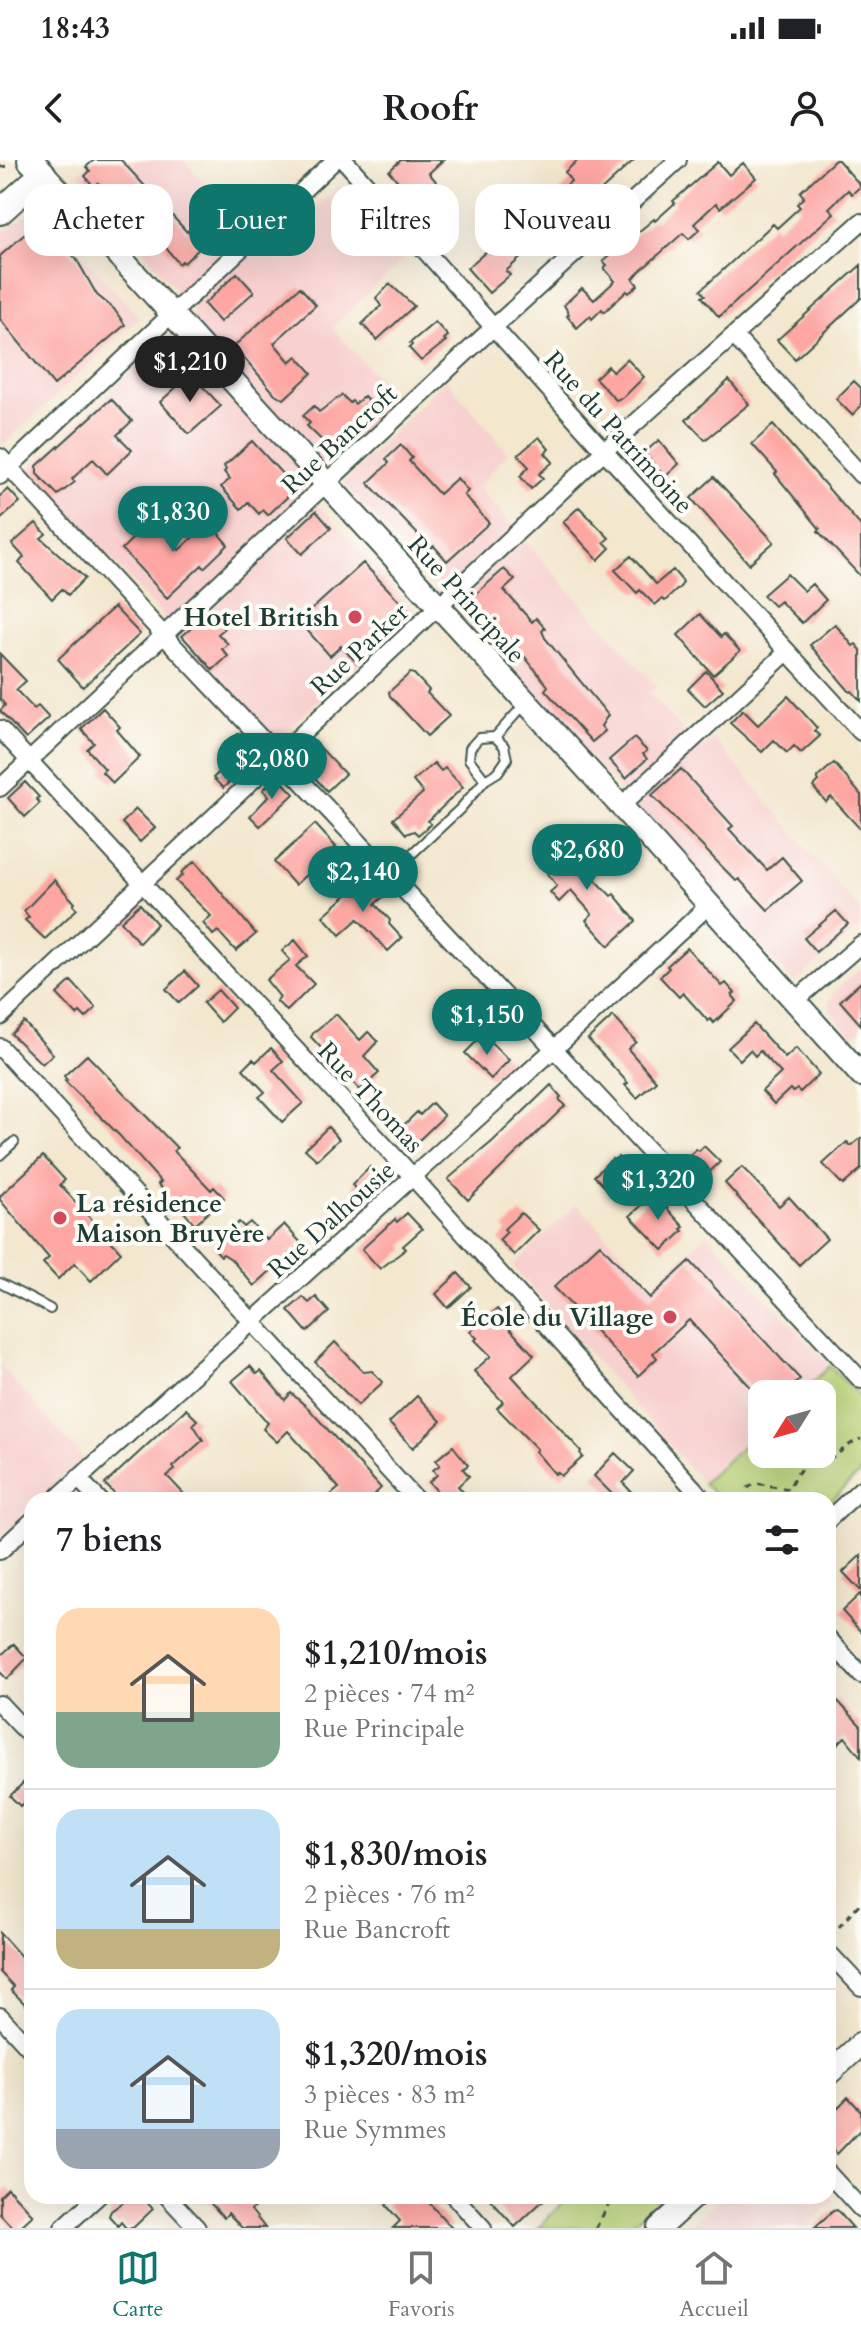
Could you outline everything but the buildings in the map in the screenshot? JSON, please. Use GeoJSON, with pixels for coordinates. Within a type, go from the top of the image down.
{"type":"FeatureCollection","features":[{"type":"Feature","properties":{"kind":"main road"},"geometry":{"type":"LineString","coordinates":[[0,212],[35,165]]}},
{"type":"Feature","properties":{"kind":"street"},"geometry":{"type":"LineString","coordinates":[[335,160],[171,315],[3,467],[554,1049],[861,1380]]}},
{"type":"Feature","properties":{"kind":"street","name":"Rue du Patrimoine"},"geometry":{"type":"LineString","coordinates":[[344,160],[786,653],[861,732]]}},
{"type":"Feature","properties":{"kind":"street","name":"Rue Bancroft"},"geometry":{"type":"LineString","coordinates":[[0,788],[494,327],[678,160]]}},
{"type":"Feature","properties":{"kind":"street","name":"Rue Principale"},"geometry":{"type":"LineString","coordinates":[[35,165],[621,806],[861,1075]]}},
{"type":"Feature","properties":{"kind":"street","name":"Rue Parker"},"geometry":{"type":"LineString","coordinates":[[0,1017],[604,451],[861,222]]}},
{"type":"Feature","properties":{"kind":"street"},"geometry":{"type":"LineString","coordinates":[[735,337],[861,475]]}},
{"type":"Feature","properties":{"kind":"street"},"geometry":{"type":"LineString","coordinates":[[621,806],[786,653]]}},
{"type":"Feature","properties":{"kind":"street","name":"Rue Thomas"},"geometry":{"type":"LineString","coordinates":[[0,729],[413,1177],[697,1492]]}},
{"type":"Feature","properties":{"kind":"street","name":"Rue Dalhousie"},"geometry":{"type":"LineString","coordinates":[[63,1492],[708,906]]}},
{"type":"Feature","properties":{"kind":"street"},"geometry":{"type":"LineString","coordinates":[[794,1002],[861,944]]}},
{"type":"Feature","properties":{"kind":"street"},"geometry":{"type":"LineString","coordinates":[[0,1047],[409,1492]]}},
{"type":"Feature","properties":{"kind":"street"},"geometry":{"type":"LineString","coordinates":[[78,1478],[91,1492]]}},
{"type":"Feature","properties":{"kind":"street"},"geometry":{"type":"LineString","coordinates":[[836,1512],[861,1489]]}},
{"type":"Feature","properties":{"kind":"street"},"geometry":{"type":"LineString","coordinates":[[0,1551],[24,1528]]}},
{"type":"Feature","properties":{"kind":"street"},"geometry":{"type":"LineString","coordinates":[[836,1647],[861,1675]]}},
{"type":"Feature","properties":{"kind":"street"},"geometry":{"type":"LineString","coordinates":[[0,1704],[24,1730]]}},
{"type":"Feature","properties":{"kind":"street"},"geometry":{"type":"LineString","coordinates":[[836,1960],[861,1987]]}},
{"type":"Feature","properties":{"kind":"street"},"geometry":{"type":"LineString","coordinates":[[0,2016],[24,2042]]}},
{"type":"Feature","properties":{"kind":"street"},"geometry":{"type":"LineString","coordinates":[[836,2067],[861,2044]]}},
{"type":"Feature","properties":{"kind":"street"},"geometry":{"type":"LineString","coordinates":[[836,2182],[861,2209]]}},
{"type":"Feature","properties":{"kind":"street"},"geometry":{"type":"LineString","coordinates":[[63,2228],[89,2204]]}},
{"type":"Feature","properties":{"kind":"street"},"geometry":{"type":"LineString","coordinates":[[174,2204],[197,2228]]}},
{"type":"Feature","properties":{"kind":"street"},"geometry":{"type":"LineString","coordinates":[[461,2204],[483,2228]]}},
{"type":"Feature","properties":{"kind":"street"},"geometry":{"type":"LineString","coordinates":[[670,2224],[687,2204]]}},
{"type":"Feature","properties":{"kind":"lane"},"geometry":{"type":"LineString","coordinates":[[485,780],[469,759],[470,748],[479,738],[495,737],[526,704]]}},
{"type":"Feature","properties":{"kind":"lane"},"geometry":{"type":"LineString","coordinates":[[389,875],[460,809],[485,780],[498,772],[507,759],[504,746],[495,737]]}},
{"type":"Feature","properties":{"kind":"lane"},"geometry":{"type":"LineString","coordinates":[[0,1155],[14,1142]]}},
{"type":"Feature","properties":{"kind":"lane"},"geometry":{"type":"LineString","coordinates":[[0,1283],[50,1309]]}},
{"type":"Feature","properties":{"kind":"path"},"geometry":{"type":"LineString","coordinates":[[0,167],[35,165]]}},
{"type":"Feature","properties":{"kind":"path"},"geometry":{"type":"LineString","coordinates":[[748,1492],[755,1483],[789,1489],[795,1475],[807,1464],[832,1457],[861,1439]]}},
{"type":"Feature","properties":{"kind":"path"},"geometry":{"type":"LineString","coordinates":[[836,1930],[861,1902]]}},
{"type":"Feature","properties":{"kind":"path"},"geometry":{"type":"LineString","coordinates":[[596,2228],[609,2204]]}},
{"type":"Feature","properties":{"kind":"shaded area"},"geometry":{"type":"Polygon","coordinates":[[[91,160],[184,160],[205,184],[189,184],[189,256],[315,256],[315,207],[331,194],[331,256],[407,256],[332,328],[397,399],[305,489],[416,613],[276,739],[29,469],[194,311],[148,256],[173,256],[173,184],[87,184],[78,173],[91,160]]]}},
{"type":"Feature","properties":{"kind":"shaded area"},"geometry":{"type":"Polygon","coordinates":[[[24,217],[24,256],[84,256],[139,317],[3,446],[0,443],[0,234],[24,217]]]}},
{"type":"Feature","properties":{"kind":"shaded area"},"geometry":{"type":"Polygon","coordinates":[[[446,379],[508,453],[477,487],[657,687],[649,693],[699,750],[714,739],[861,911],[861,926],[794,983],[343,483],[446,379]]]}},
{"type":"Feature","properties":{"kind":"shaded area"},"geometry":{"type":"Polygon","coordinates":[[[861,968],[861,1029],[852,1036],[831,1012],[829,1002],[835,991],[861,968]]]}},
{"type":"Feature","properties":{"kind":"shaded area","name":"École du Village"},"geometry":{"type":"Polygon","coordinates":[[[577,1204],[652,1285],[707,1234],[830,1366],[815,1380],[748,1380],[748,1442],[703,1483],[513,1266],[577,1204]]]}},
{"type":"Feature","properties":{"kind":"shaded area"},"geometry":{"type":"Polygon","coordinates":[[[0,1365],[84,1459],[49,1492],[24,1492],[24,1514],[0,1537],[0,1365]]]}},
{"type":"Feature","properties":{"kind":"shaded area"},"geometry":{"type":"Polygon","coordinates":[[[714,2204],[830,2204],[806,2228],[685,2228],[714,2204]]]}},
{"type":"Feature","properties":{"kind":"green space"},"geometry":{"type":"Polygon","coordinates":[[[830,1366],[861,1398],[861,1472],[836,1496],[836,1492],[711,1492],[703,1483],[748,1442],[748,1468],[836,1468],[836,1380],[815,1380],[830,1366]]]}},
{"type":"Feature","properties":{"kind":"green space"},"geometry":{"type":"Polygon","coordinates":[[[561,2204],[654,2204],[627,2228],[538,2228],[561,2204]]]}},
{"type":"Feature","properties":{"kind":"place","name":"Hotel British"},"geometry":{"type":"Point","coordinates":[355,617]}},
{"type":"Feature","properties":{"kind":"place","name":"La résidence Maison Bruyère"},"geometry":{"type":"Point","coordinates":[60,1218]}},
{"type":"Feature","properties":{"kind":"place","name":"École du Village"},"geometry":{"type":"Point","coordinates":[670,1317]}}]}
